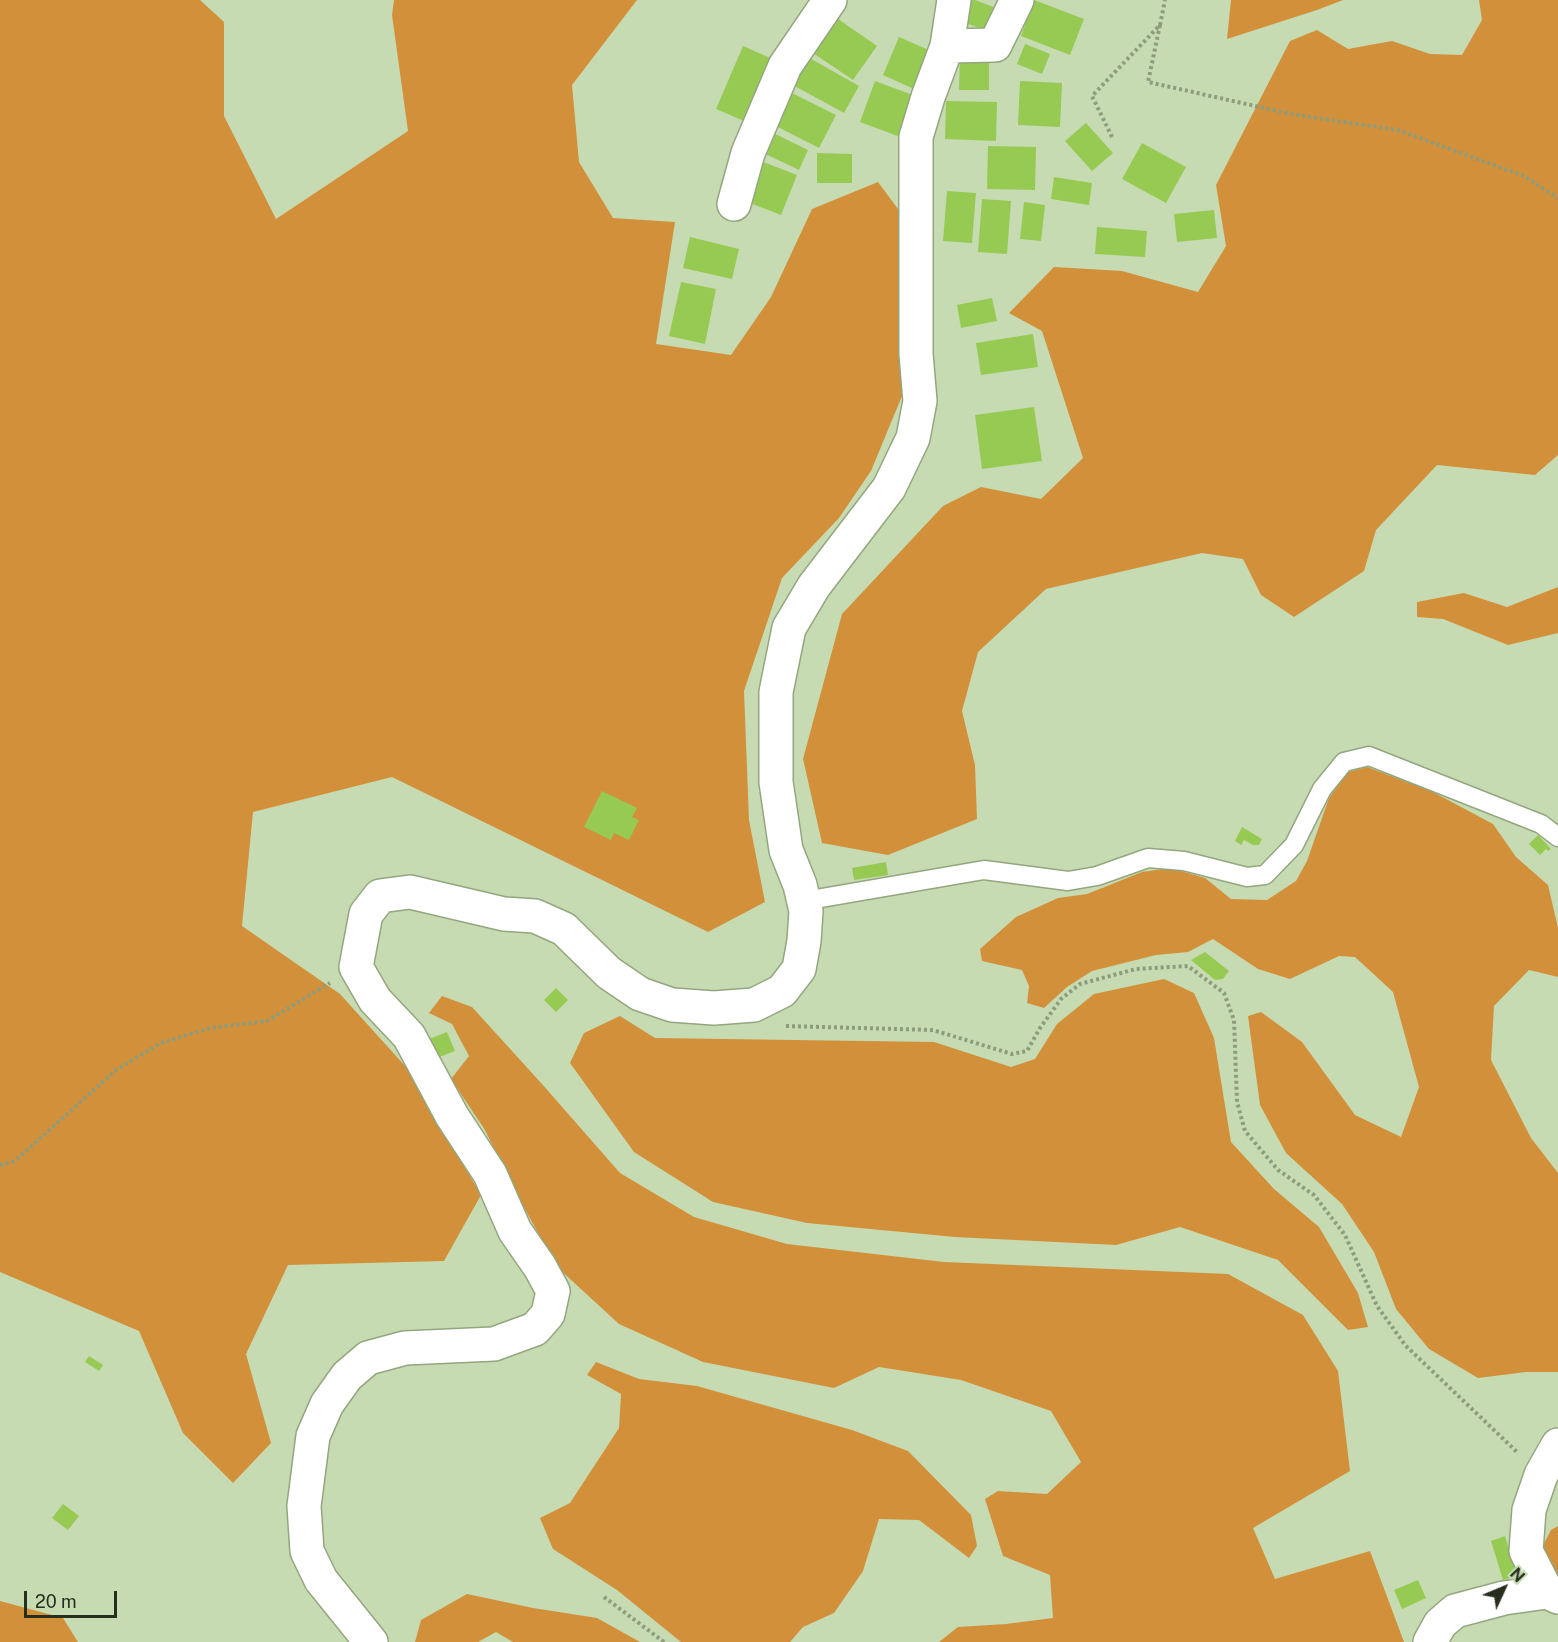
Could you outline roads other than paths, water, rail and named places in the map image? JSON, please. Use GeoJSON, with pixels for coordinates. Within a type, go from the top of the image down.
{"type":"FeatureCollection","features":[{"type":"Feature","properties":{"kind":"street"},"geometry":{"type":"LineString","coordinates":[[734,204],[748,153],[785,66],[831,0]]}},
{"type":"Feature","properties":{"kind":"street"},"geometry":{"type":"LineString","coordinates":[[370,1642],[321,1580],[307,1551],[304,1506],[313,1436],[327,1404],[347,1376],[368,1358],[405,1348],[494,1344],[535,1329],[548,1314],[553,1291],[514,1231],[490,1174],[452,1116],[409,1035],[375,1000],[356,967],[366,914],[380,896],[410,892],[504,914],[535,916],[564,929],[609,973],[640,994],[672,1005],[714,1008],[754,1005],[782,991],[799,969],[806,911],[800,885],[786,849],[776,782],[776,692],[789,628],[814,586],[889,488],[913,438],[920,401],[916,354],[916,137],[928,96],[947,46],[954,0]]}},
{"type":"Feature","properties":{"kind":"street"},"geometry":{"type":"LineString","coordinates":[[947,46],[995,45],[1017,0]]}},
{"type":"Feature","properties":{"kind":"street"},"geometry":{"type":"LineString","coordinates":[[1430,1642],[1440,1624],[1455,1611],[1504,1598],[1552,1594],[1526,1551],[1529,1509],[1541,1475],[1558,1445]]}},
{"type":"Feature","properties":{"kind":"lane"},"geometry":{"type":"LineString","coordinates":[[804,901],[984,870],[1068,881],[1097,876],[1148,858],[1184,861],[1247,878],[1265,875],[1294,845],[1322,789],[1344,762],[1370,756],[1541,824],[1558,837]]}}]}
